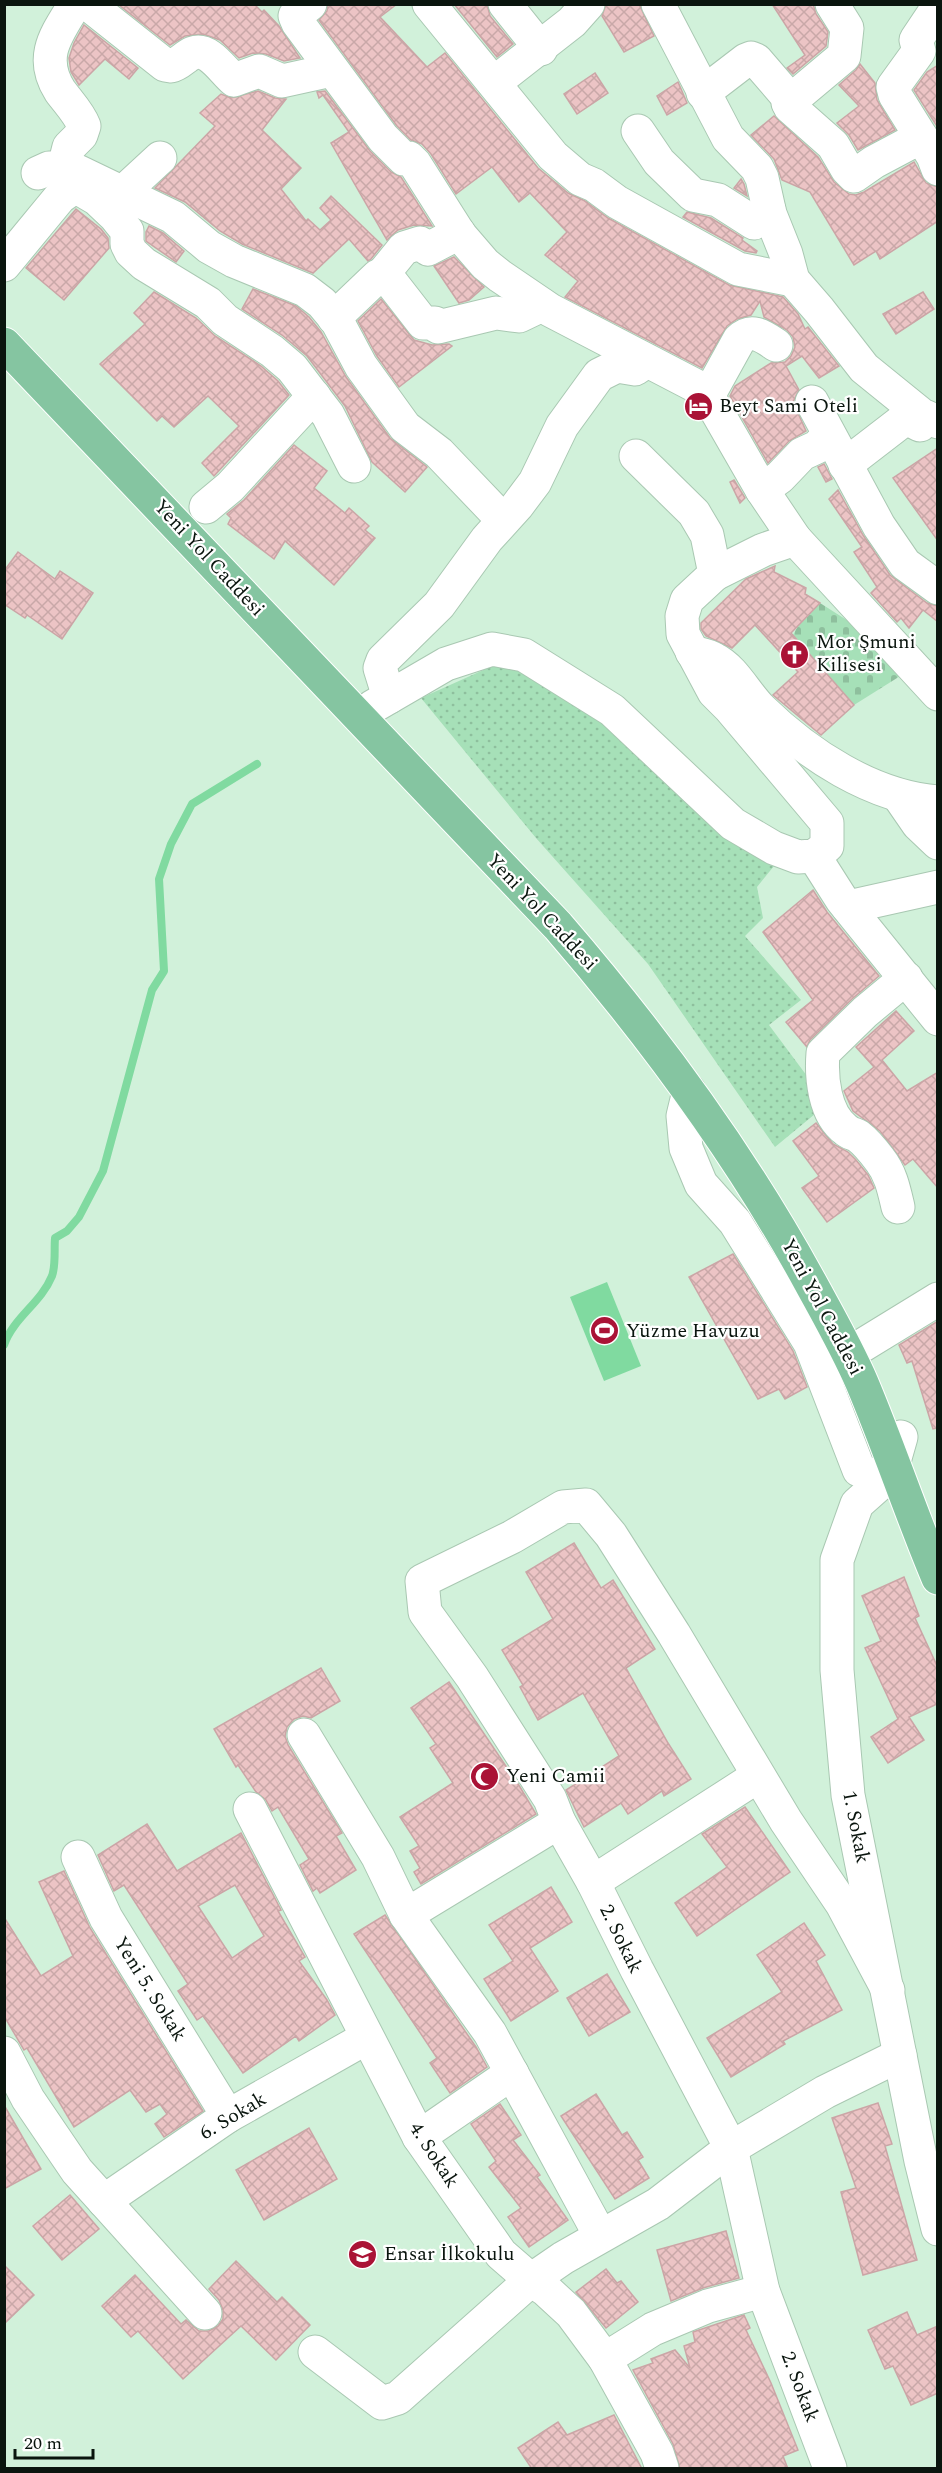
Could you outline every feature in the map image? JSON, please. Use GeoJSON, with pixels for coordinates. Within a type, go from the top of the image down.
{"type":"FeatureCollection","features":[{"type":"Feature","properties":{"kind":"main road","name":"Yeni Yol Caddesi"},"geometry":{"type":"LineString","coordinates":[[4,318],[380,702],[438,774],[560,905],[644,1010],[710,1097],[804,1238],[863,1345],[893,1461],[938,1528]]}},
{"type":"Feature","properties":{"kind":"main road","name":"Yeni Yol Caddesi"},"geometry":{"type":"LineString","coordinates":[[4,344],[558,926],[630,1011],[689,1091],[780,1227],[821,1302],[862,1384],[938,1578]]}},
{"type":"Feature","properties":{"kind":"street"},"geometry":{"type":"LineString","coordinates":[[310,4],[295,16],[383,138],[404,159],[410,158],[415,164],[459,233],[485,264],[542,305],[698,387],[708,396],[762,490],[795,539],[934,683]]}},
{"type":"Feature","properties":{"kind":"street"},"geometry":{"type":"LineString","coordinates":[[429,4],[553,156],[580,179],[594,184],[617,202],[738,269],[793,280]]}},
{"type":"Feature","properties":{"kind":"street"},"geometry":{"type":"LineString","coordinates":[[505,4],[541,49]]}},
{"type":"Feature","properties":{"kind":"street"},"geometry":{"type":"LineString","coordinates":[[494,83],[541,49],[556,33],[572,22],[588,4]]}},
{"type":"Feature","properties":{"kind":"street"},"geometry":{"type":"LineString","coordinates":[[658,4],[728,138],[758,168],[769,210],[786,254],[793,280],[864,368],[932,419],[920,425],[908,418],[900,421],[845,465]]}},
{"type":"Feature","properties":{"kind":"street"},"geometry":{"type":"LineString","coordinates":[[788,103],[844,56],[847,28],[831,4]]}},
{"type":"Feature","properties":{"kind":"street"},"geometry":{"type":"LineString","coordinates":[[4,265],[45,172],[81,135],[84,126],[59,89],[49,55],[57,33],[94,7],[165,65],[171,66],[192,53],[198,52],[215,61],[234,80],[259,71],[282,81],[332,70]]}},
{"type":"Feature","properties":{"kind":"street"},"geometry":{"type":"LineString","coordinates":[[938,7],[916,40],[919,51],[893,87],[895,95],[938,169]]}},
{"type":"Feature","properties":{"kind":"street"},"geometry":{"type":"LineString","coordinates":[[703,93],[751,58],[756,60],[787,96],[788,103],[806,123],[833,145],[847,170],[854,176],[874,162],[921,137]]}},
{"type":"Feature","properties":{"kind":"street"},"geometry":{"type":"LineString","coordinates":[[638,131],[659,162],[693,195],[718,200],[754,223],[769,210]]}},
{"type":"Feature","properties":{"kind":"street"},"geometry":{"type":"LineString","coordinates":[[118,205],[160,158]]}},
{"type":"Feature","properties":{"kind":"street"},"geometry":{"type":"LineString","coordinates":[[45,172],[96,199],[173,218],[208,247],[234,261],[305,290],[322,303],[334,318],[360,366],[405,427],[439,453],[503,520]]}},
{"type":"Feature","properties":{"kind":"street"},"geometry":{"type":"LineString","coordinates":[[118,205],[131,252],[144,264],[208,303],[232,326],[272,351],[292,368],[328,415],[354,466]]}},
{"type":"Feature","properties":{"kind":"street"},"geometry":{"type":"LineString","coordinates":[[334,318],[371,280],[382,275],[404,248],[420,243],[428,249],[459,233]]}},
{"type":"Feature","properties":{"kind":"street"},"geometry":{"type":"LineString","coordinates":[[382,275],[395,286],[423,323],[435,323],[438,327],[496,313],[519,316],[542,305]]}},
{"type":"Feature","properties":{"kind":"street"},"geometry":{"type":"LineString","coordinates":[[708,396],[744,335],[755,333],[777,345]]}},
{"type":"Feature","properties":{"kind":"street"},"geometry":{"type":"LineString","coordinates":[[646,361],[635,369],[617,366],[599,375],[562,426],[535,482],[517,506],[503,520],[439,605],[382,660],[380,702],[447,664],[492,650],[524,655],[612,710],[733,824],[774,848],[798,857],[814,856],[827,846],[827,823],[714,692],[683,634],[682,616],[687,600],[714,574],[763,550],[795,539]]}},
{"type":"Feature","properties":{"kind":"street"},"geometry":{"type":"LineString","coordinates":[[206,507],[230,487],[315,396]]}},
{"type":"Feature","properties":{"kind":"street"},"geometry":{"type":"LineString","coordinates":[[812,402],[879,526],[905,564],[938,588]]}},
{"type":"Feature","properties":{"kind":"street"},"geometry":{"type":"LineString","coordinates":[[762,490],[780,477],[802,454],[818,447],[829,435]]}},
{"type":"Feature","properties":{"kind":"street"},"geometry":{"type":"LineString","coordinates":[[636,456],[694,513],[707,535],[714,574]]}},
{"type":"Feature","properties":{"kind":"street"},"geometry":{"type":"LineString","coordinates":[[692,652],[714,658],[728,669],[774,722],[838,767],[898,795],[914,800],[937,802]]}},
{"type":"Feature","properties":{"kind":"street"},"geometry":{"type":"LineString","coordinates":[[898,795],[918,824],[938,843]]}},
{"type":"Feature","properties":{"kind":"street"},"geometry":{"type":"LineString","coordinates":[[814,856],[848,907],[938,1019]]}},
{"type":"Feature","properties":{"kind":"street"},"geometry":{"type":"LineString","coordinates":[[848,907],[938,887]]}},
{"type":"Feature","properties":{"kind":"street"},"geometry":{"type":"LineString","coordinates":[[898,1207],[892,1182],[881,1160],[858,1136],[845,1130],[831,1111],[825,1095],[822,1064],[823,1053],[865,1012],[906,978]]}},
{"type":"Feature","properties":{"kind":"street"},"geometry":{"type":"LineString","coordinates":[[689,1091],[683,1116],[686,1148],[700,1184],[735,1222],[810,1343],[859,1470],[893,1461]]}},
{"type":"Feature","properties":{"kind":"street"},"geometry":{"type":"LineString","coordinates":[[863,1345],[938,1299]]}},
{"type":"Feature","properties":{"kind":"street","name":"1. Sokak"},"geometry":{"type":"LineString","coordinates":[[893,1461],[857,1504],[837,1560],[837,1670],[848,1795],[900,2055],[938,2229]]}},
{"type":"Feature","properties":{"kind":"street","name":"2. Sokak"},"geometry":{"type":"LineString","coordinates":[[758,1776],[674,1634],[611,1535],[586,1505],[563,1507],[512,1537],[422,1581],[425,1612],[472,1677],[544,1790],[731,2148],[763,2291],[830,2469]]}},
{"type":"Feature","properties":{"kind":"street"},"geometry":{"type":"LineString","coordinates":[[304,1735],[378,1857],[406,1915],[490,2033],[600,2235]]}},
{"type":"Feature","properties":{"kind":"street"},"geometry":{"type":"LineString","coordinates":[[593,1882],[758,1776],[842,1904],[888,1990]]}},
{"type":"Feature","properties":{"kind":"street","name":"4. Sokak"},"geometry":{"type":"LineString","coordinates":[[250,1809],[419,2137],[501,2254],[571,2313],[605,2360],[657,2453],[662,2469]]}},
{"type":"Feature","properties":{"kind":"street"},"geometry":{"type":"LineString","coordinates":[[406,1915],[559,1822]]}},
{"type":"Feature","properties":{"kind":"street","name":"Yeni 5. Sokak"},"geometry":{"type":"LineString","coordinates":[[78,1857],[106,1918],[228,2116]]}},
{"type":"Feature","properties":{"kind":"street","name":"6. Sokak"},"geometry":{"type":"LineString","coordinates":[[104,2201],[228,2116],[366,2038]]}},
{"type":"Feature","properties":{"kind":"street"},"geometry":{"type":"LineString","coordinates":[[4,2053],[28,2098],[77,2170],[206,2313]]}},
{"type":"Feature","properties":{"kind":"street"},"geometry":{"type":"LineString","coordinates":[[315,2352],[382,2403],[398,2398],[531,2280],[600,2235],[658,2204],[731,2148],[825,2092],[900,2055]]}},
{"type":"Feature","properties":{"kind":"street"},"geometry":{"type":"LineString","coordinates":[[419,2137],[512,2073]]}},
{"type":"Feature","properties":{"kind":"street"},"geometry":{"type":"LineString","coordinates":[[605,2360],[653,2329],[708,2306],[763,2291]]}},
{"type":"Feature","properties":{"kind":"green space"},"geometry":{"type":"Polygon","coordinates":[[[820,603],[864,631],[905,673],[854,705],[793,635],[798,626],[820,603]]]}},
{"type":"Feature","properties":{"kind":"green space"},"geometry":{"type":"Polygon","coordinates":[[[499,663],[517,667],[613,731],[720,826],[774,866],[757,887],[763,918],[745,936],[801,1000],[769,1025],[807,1076],[821,1109],[775,1147],[648,964],[536,838],[421,698],[499,663]]]}},
{"type":"Feature","properties":{"kind":"shaded area","name":"Yüzme Havuzu"},"geometry":{"type":"Polygon","coordinates":[[[607,1282],[641,1366],[604,1381],[570,1297],[607,1282]]]}},
{"type":"Feature","properties":{"kind":"building"},"geometry":{"type":"Polygon","coordinates":[[[254,4],[262,12],[264,10],[279,26],[300,58],[284,61],[266,54],[253,53],[239,58],[220,40],[203,34],[185,36],[170,45],[119,5],[254,4]]]}},
{"type":"Feature","properties":{"kind":"building"},"geometry":{"type":"Polygon","coordinates":[[[328,4],[397,4],[380,17],[427,67],[445,53],[538,168],[568,193],[585,201],[608,218],[729,285],[783,297],[798,314],[805,329],[808,327],[839,366],[819,378],[802,356],[786,366],[799,390],[793,402],[806,431],[789,441],[768,463],[730,396],[735,386],[771,363],[785,362],[795,347],[793,337],[787,330],[764,317],[760,301],[751,315],[737,319],[727,326],[702,368],[565,297],[578,281],[545,255],[567,232],[530,193],[519,202],[492,167],[456,194],[431,154],[422,144],[411,140],[397,126],[319,20],[327,11],[328,4]]]}},
{"type":"Feature","properties":{"kind":"building"},"geometry":{"type":"Polygon","coordinates":[[[454,4],[487,4],[490,16],[513,44],[497,57],[454,4]]]}},
{"type":"Feature","properties":{"kind":"building"},"geometry":{"type":"Polygon","coordinates":[[[606,4],[639,4],[654,36],[624,52],[602,16],[606,4]]]}},
{"type":"Feature","properties":{"kind":"building"},"geometry":{"type":"Polygon","coordinates":[[[772,4],[813,4],[816,14],[828,32],[826,46],[793,74],[787,68],[805,55],[772,4]]]}},
{"type":"Feature","properties":{"kind":"building"},"geometry":{"type":"Polygon","coordinates":[[[84,25],[138,68],[129,79],[105,59],[79,85],[71,72],[69,58],[84,25]]]}},
{"type":"Feature","properties":{"kind":"building"},"geometry":{"type":"Polygon","coordinates":[[[860,64],[875,83],[877,100],[895,130],[858,150],[849,135],[837,123],[859,106],[839,85],[860,64]]]}},
{"type":"Feature","properties":{"kind":"building"},"geometry":{"type":"Polygon","coordinates":[[[938,65],[938,128],[914,90],[927,72],[938,65]]]}},
{"type":"Feature","properties":{"kind":"building"},"geometry":{"type":"Polygon","coordinates":[[[595,73],[608,93],[577,114],[564,94],[595,73]]]}},
{"type":"Feature","properties":{"kind":"building"},"geometry":{"type":"Polygon","coordinates":[[[678,82],[687,103],[667,115],[657,96],[678,82]]]}},
{"type":"Feature","properties":{"kind":"building"},"geometry":{"type":"Polygon","coordinates":[[[258,91],[275,98],[286,99],[262,130],[301,168],[281,189],[306,221],[308,219],[320,230],[331,220],[320,208],[331,196],[382,245],[368,261],[349,239],[313,273],[242,244],[220,231],[185,202],[155,188],[215,126],[200,113],[221,94],[231,98],[258,91]]]}},
{"type":"Feature","properties":{"kind":"building"},"geometry":{"type":"Polygon","coordinates":[[[325,91],[370,151],[391,172],[401,177],[432,226],[414,225],[398,230],[387,240],[331,143],[349,132],[323,95],[319,98],[317,92],[325,91]]]}},
{"type":"Feature","properties":{"kind":"building"},"geometry":{"type":"Polygon","coordinates":[[[774,116],[818,157],[834,182],[849,194],[856,195],[864,192],[914,162],[926,183],[938,187],[938,221],[880,259],[876,251],[854,265],[810,192],[782,180],[774,159],[751,135],[774,116]]]}},
{"type":"Feature","properties":{"kind":"building"},"geometry":{"type":"Polygon","coordinates":[[[741,179],[744,184],[747,196],[734,188],[741,179]]]}},
{"type":"Feature","properties":{"kind":"building"},"geometry":{"type":"Polygon","coordinates":[[[76,209],[101,229],[108,238],[109,248],[64,300],[26,268],[76,209]]]}},
{"type":"Feature","properties":{"kind":"building"},"geometry":{"type":"Polygon","coordinates":[[[687,212],[711,218],[743,238],[742,240],[757,251],[756,253],[745,251],[683,217],[687,212]]]}},
{"type":"Feature","properties":{"kind":"building"},"geometry":{"type":"Polygon","coordinates":[[[149,226],[163,233],[184,251],[176,262],[146,241],[149,226]]]}},
{"type":"Feature","properties":{"kind":"building"},"geometry":{"type":"Polygon","coordinates":[[[454,257],[484,287],[469,300],[459,303],[434,266],[454,257]]]}},
{"type":"Feature","properties":{"kind":"building"},"geometry":{"type":"Polygon","coordinates":[[[253,289],[296,306],[309,317],[321,332],[346,377],[390,438],[427,467],[405,492],[372,462],[345,406],[307,356],[282,335],[242,309],[253,289]]]}},
{"type":"Feature","properties":{"kind":"building"},"geometry":{"type":"Polygon","coordinates":[[[154,292],[196,318],[215,336],[261,366],[278,381],[289,395],[214,476],[202,463],[239,426],[208,396],[174,427],[162,416],[157,421],[100,364],[145,324],[134,313],[154,292]]]}},
{"type":"Feature","properties":{"kind":"building"},"geometry":{"type":"Polygon","coordinates":[[[923,292],[934,309],[896,334],[883,314],[923,292]]]}},
{"type":"Feature","properties":{"kind":"building"},"geometry":{"type":"Polygon","coordinates":[[[381,299],[414,340],[432,345],[449,344],[452,346],[399,387],[377,356],[358,321],[381,299]]]}},
{"type":"Feature","properties":{"kind":"building"},"geometry":{"type":"Polygon","coordinates":[[[294,445],[327,471],[314,488],[345,513],[349,508],[369,526],[365,530],[375,538],[334,585],[285,541],[274,559],[228,524],[231,518],[227,514],[244,500],[294,445]]]}},
{"type":"Feature","properties":{"kind":"building"},"geometry":{"type":"Polygon","coordinates":[[[938,448],[938,541],[893,478],[938,448]]]}},
{"type":"Feature","properties":{"kind":"building"},"geometry":{"type":"Polygon","coordinates":[[[824,464],[832,479],[826,482],[818,467],[824,464]]]}},
{"type":"Feature","properties":{"kind":"building"},"geometry":{"type":"Polygon","coordinates":[[[734,480],[745,498],[740,503],[730,482],[734,480]]]}},
{"type":"Feature","properties":{"kind":"building"},"geometry":{"type":"Polygon","coordinates":[[[838,490],[863,535],[890,575],[927,603],[938,606],[938,622],[923,610],[909,628],[901,618],[897,622],[871,593],[877,587],[854,552],[862,547],[829,499],[838,490]]]}},
{"type":"Feature","properties":{"kind":"building"},"geometry":{"type":"Polygon","coordinates":[[[18,552],[55,579],[60,571],[93,593],[62,639],[27,615],[25,618],[4,604],[4,571],[18,552]]]}},
{"type":"Feature","properties":{"kind":"building","name":"Mor Şmuni Kilisesi"},"geometry":{"type":"Polygon","coordinates":[[[775,566],[774,572],[806,588],[805,594],[820,603],[791,633],[854,705],[821,735],[773,695],[798,672],[755,625],[732,648],[706,636],[701,629],[701,623],[746,579],[775,566]]]}},
{"type":"Feature","properties":{"kind":"building"},"geometry":{"type":"Polygon","coordinates":[[[813,890],[827,912],[879,976],[810,1040],[807,1047],[786,1022],[813,1000],[763,932],[813,890]]]}},
{"type":"Feature","properties":{"kind":"building"},"geometry":{"type":"Polygon","coordinates":[[[896,1011],[914,1031],[882,1060],[907,1091],[938,1072],[938,1188],[913,1159],[905,1165],[880,1131],[853,1111],[844,1091],[874,1067],[856,1047],[896,1011]]]}},
{"type":"Feature","properties":{"kind":"building"},"geometry":{"type":"Polygon","coordinates":[[[816,1123],[833,1144],[848,1152],[856,1160],[868,1175],[874,1188],[827,1222],[802,1188],[819,1176],[793,1141],[816,1123]]]}},
{"type":"Feature","properties":{"kind":"building"},"geometry":{"type":"Polygon","coordinates":[[[733,1254],[793,1351],[807,1387],[785,1399],[779,1389],[758,1399],[689,1277],[733,1254]]]}},
{"type":"Feature","properties":{"kind":"building"},"geometry":{"type":"Polygon","coordinates":[[[938,1321],[938,1428],[933,1429],[912,1361],[907,1363],[899,1345],[938,1321]]]}},
{"type":"Feature","properties":{"kind":"building"},"geometry":{"type":"Polygon","coordinates":[[[574,1543],[601,1588],[613,1580],[655,1649],[626,1668],[691,1779],[664,1796],[662,1791],[628,1814],[621,1803],[584,1827],[566,1790],[619,1756],[583,1693],[538,1720],[520,1687],[523,1685],[502,1650],[553,1619],[526,1572],[574,1543]]]}},
{"type":"Feature","properties":{"kind":"building"},"geometry":{"type":"Polygon","coordinates":[[[904,1577],[919,1616],[915,1618],[938,1668],[937,1704],[909,1717],[924,1740],[888,1763],[871,1737],[898,1719],[865,1648],[881,1641],[862,1596],[904,1577]]]}},
{"type":"Feature","properties":{"kind":"building"},"geometry":{"type":"Polygon","coordinates":[[[321,1668],[340,1701],[311,1718],[303,1716],[294,1719],[287,1727],[285,1736],[288,1745],[342,1833],[336,1836],[356,1870],[320,1893],[317,1888],[313,1891],[300,1865],[309,1859],[278,1807],[272,1811],[266,1800],[256,1792],[238,1765],[236,1767],[214,1729],[321,1668]]]}},
{"type":"Feature","properties":{"kind":"building"},"geometry":{"type":"Polygon","coordinates":[[[449,1682],[536,1814],[421,1884],[414,1872],[420,1868],[410,1851],[419,1846],[400,1817],[453,1783],[430,1748],[436,1744],[411,1708],[449,1682]]]}},
{"type":"Feature","properties":{"kind":"building"},"geometry":{"type":"Polygon","coordinates":[[[745,1807],[790,1872],[697,1936],[675,1903],[727,1867],[702,1834],[745,1807]]]}},
{"type":"Feature","properties":{"kind":"building"},"geometry":{"type":"Polygon","coordinates":[[[147,1824],[177,1871],[241,1833],[281,1910],[278,1911],[305,1957],[299,1961],[335,2015],[299,2041],[296,2036],[243,2073],[203,2016],[197,2020],[178,1991],[188,1984],[124,1885],[114,1891],[98,1855],[147,1824]],[[235,1885],[198,1906],[232,1958],[264,1936],[235,1885]]]}},
{"type":"Feature","properties":{"kind":"building"},"geometry":{"type":"Polygon","coordinates":[[[64,1871],[90,1928],[203,2111],[164,2137],[155,2124],[167,2114],[160,2104],[146,2112],[130,2090],[74,2127],[27,2048],[24,2050],[4,2016],[4,1917],[41,1976],[73,1956],[39,1882],[64,1871]]]}},
{"type":"Feature","properties":{"kind":"building"},"geometry":{"type":"Polygon","coordinates":[[[551,1887],[572,1922],[530,1948],[558,1991],[511,2021],[484,1979],[513,1961],[489,1925],[551,1887]]]}},
{"type":"Feature","properties":{"kind":"building"},"geometry":{"type":"Polygon","coordinates":[[[385,1915],[476,2047],[487,2067],[450,2093],[430,2063],[437,2058],[354,1934],[385,1915]]]}},
{"type":"Feature","properties":{"kind":"building"},"geometry":{"type":"Polygon","coordinates":[[[804,1923],[825,1955],[816,1961],[842,2010],[783,2041],[785,2044],[731,2077],[707,2038],[782,1992],[757,1955],[804,1923]]]}},
{"type":"Feature","properties":{"kind":"building"},"geometry":{"type":"Polygon","coordinates":[[[607,1974],[630,2012],[589,2036],[567,1998],[607,1974]]]}},
{"type":"Feature","properties":{"kind":"building"},"geometry":{"type":"Polygon","coordinates":[[[596,2094],[622,2135],[627,2132],[643,2157],[638,2160],[649,2178],[615,2199],[561,2116],[596,2094]]]}},
{"type":"Feature","properties":{"kind":"building"},"geometry":{"type":"Polygon","coordinates":[[[878,2103],[892,2144],[885,2146],[917,2260],[863,2275],[841,2192],[856,2188],[832,2118],[878,2103]]]}},
{"type":"Feature","properties":{"kind":"building"},"geometry":{"type":"Polygon","coordinates":[[[500,2104],[521,2135],[513,2140],[540,2175],[537,2177],[568,2220],[529,2247],[508,2217],[521,2208],[489,2167],[496,2161],[471,2124],[500,2104]]]}},
{"type":"Feature","properties":{"kind":"building"},"geometry":{"type":"Polygon","coordinates":[[[4,2105],[41,2169],[4,2189],[4,2105]]]}},
{"type":"Feature","properties":{"kind":"building"},"geometry":{"type":"Polygon","coordinates":[[[309,2128],[337,2179],[264,2220],[236,2170],[309,2128]]]}},
{"type":"Feature","properties":{"kind":"building"},"geometry":{"type":"Polygon","coordinates":[[[70,2195],[99,2229],[62,2260],[33,2226],[70,2195]]]}},
{"type":"Feature","properties":{"kind":"building"},"geometry":{"type":"Polygon","coordinates":[[[726,2231],[739,2278],[703,2288],[671,2301],[657,2250],[726,2231]]]}},
{"type":"Feature","properties":{"kind":"building"},"geometry":{"type":"Polygon","coordinates":[[[236,2261],[277,2302],[282,2297],[310,2325],[276,2360],[241,2326],[183,2379],[138,2331],[131,2337],[102,2306],[135,2275],[181,2324],[186,2320],[199,2331],[209,2331],[218,2326],[223,2319],[223,2310],[219,2300],[209,2289],[236,2261]]]}},
{"type":"Feature","properties":{"kind":"building"},"geometry":{"type":"Polygon","coordinates":[[[4,2265],[34,2295],[4,2324],[4,2265]]]}},
{"type":"Feature","properties":{"kind":"building"},"geometry":{"type":"Polygon","coordinates":[[[606,2269],[617,2283],[621,2281],[638,2302],[606,2328],[576,2292],[606,2269]]]}},
{"type":"Feature","properties":{"kind":"building"},"geometry":{"type":"Polygon","coordinates":[[[907,2312],[917,2335],[938,2326],[938,2393],[911,2405],[893,2366],[885,2369],[868,2330],[907,2312]]]}},
{"type":"Feature","properties":{"kind":"building"},"geometry":{"type":"Polygon","coordinates":[[[744,2315],[750,2328],[746,2330],[771,2383],[798,2450],[783,2456],[788,2469],[680,2469],[673,2444],[633,2370],[653,2363],[651,2359],[675,2350],[690,2368],[684,2346],[695,2342],[693,2332],[744,2315]]]}},
{"type":"Feature","properties":{"kind":"building"},"geometry":{"type":"Polygon","coordinates":[[[614,2415],[642,2469],[532,2469],[518,2448],[558,2422],[567,2435],[614,2415]]]}},
{"type":"Feature","properties":{"kind":"waterway"},"geometry":{"type":"LineString","coordinates":[[4,1345],[8,1335],[47,1286],[52,1276],[55,1238],[67,1231],[79,1217],[103,1171],[152,990],[164,971],[159,879],[171,844],[192,804],[257,764]]}},
{"type":"Feature","properties":{"kind":"place","name":"Beyt Sami Oteli"},"geometry":{"type":"Point","coordinates":[698,406]}},
{"type":"Feature","properties":{"kind":"place","name":"Mor Şmuni Kilisesi"},"geometry":{"type":"Point","coordinates":[795,654]}},
{"type":"Feature","properties":{"kind":"place","name":"Yüzme Havuzu"},"geometry":{"type":"Point","coordinates":[605,1331]}},
{"type":"Feature","properties":{"kind":"place","name":"Yeni Camii"},"geometry":{"type":"Point","coordinates":[485,1776]}},
{"type":"Feature","properties":{"kind":"place","name":"Ensar İlkokulu"},"geometry":{"type":"Point","coordinates":[363,2254]}}]}
